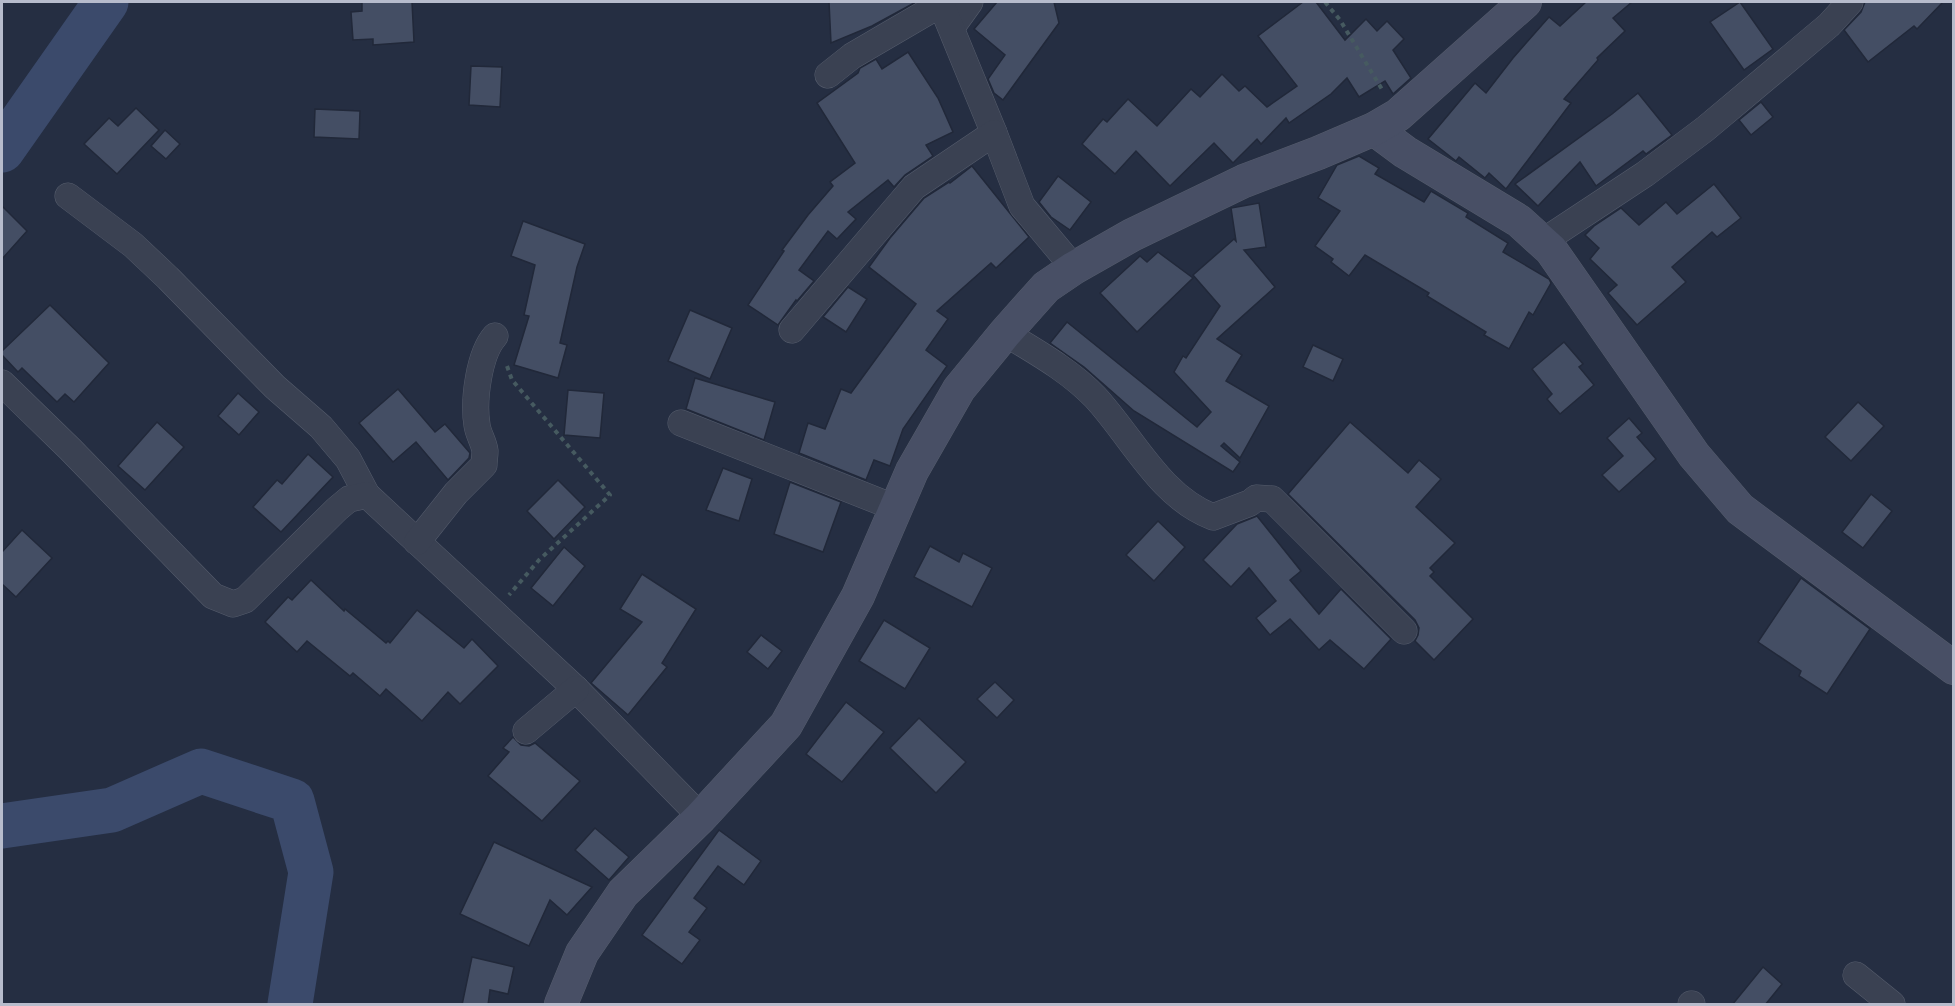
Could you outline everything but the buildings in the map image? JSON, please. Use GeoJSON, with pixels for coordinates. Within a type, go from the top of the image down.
{"type":"FeatureCollection","features":[{"type":"Feature","properties":{"kind":"street"},"geometry":{"type":"LineString","coordinates":[[828,75],[852,56],[941,2],[1022,206],[1074,267]]}},
{"type":"Feature","properties":{"kind":"street"},"geometry":{"type":"LineString","coordinates":[[952,27],[970,2]]}},
{"type":"Feature","properties":{"kind":"street"},"geometry":{"type":"LineString","coordinates":[[561,1005],[582,953],[623,893],[701,817],[786,725],[858,596],[912,471],[959,388],[1047,287],[1074,267],[1132,235],[1244,181],[1318,153],[1386,122],[1525,2]]}},
{"type":"Feature","properties":{"kind":"street"},"geometry":{"type":"LineString","coordinates":[[1542,242],[1645,174],[1705,129],[1829,25],[1850,2]]}},
{"type":"Feature","properties":{"kind":"street"},"geometry":{"type":"LineString","coordinates":[[1386,122],[1405,152],[1519,221],[1551,250],[1694,455],[1740,509],[1953,668]]}},
{"type":"Feature","properties":{"kind":"street"},"geometry":{"type":"LineString","coordinates":[[792,330],[914,187],[994,132]]}},
{"type":"Feature","properties":{"kind":"street"},"geometry":{"type":"LineString","coordinates":[[68,196],[133,245],[275,387],[321,427],[348,459],[367,495],[576,689],[701,817]]}},
{"type":"Feature","properties":{"kind":"street"},"geometry":{"type":"LineString","coordinates":[[1005,333],[1043,356],[1094,396],[1168,489],[1213,517],[1250,503],[1256,498],[1272,499],[1404,631]]}},
{"type":"Feature","properties":{"kind":"street"},"geometry":{"type":"LineString","coordinates":[[417,542],[456,493],[484,465],[485,451],[477,426],[476,412],[480,363],[487,345],[495,336]]}},
{"type":"Feature","properties":{"kind":"street"},"geometry":{"type":"LineString","coordinates":[[2,383],[70,449],[213,596],[233,604],[245,600],[349,499],[367,495]]}},
{"type":"Feature","properties":{"kind":"street"},"geometry":{"type":"LineString","coordinates":[[681,423],[896,508]]}},
{"type":"Feature","properties":{"kind":"street"},"geometry":{"type":"LineString","coordinates":[[526,731],[576,689]]}},
{"type":"Feature","properties":{"kind":"street"},"geometry":{"type":"LineString","coordinates":[[1856,975],[1892,1005]]}},
{"type":"Feature","properties":{"kind":"path"},"geometry":{"type":"LineString","coordinates":[[1325,2],[1340,20],[1386,122]]}},
{"type":"Feature","properties":{"kind":"path"},"geometry":{"type":"LineString","coordinates":[[495,336],[513,380],[610,495],[539,560],[495,612]]}},
{"type":"Feature","properties":{"kind":"waterway"},"geometry":{"type":"LineString","coordinates":[[2,150],[106,2]]}},
{"type":"Feature","properties":{"kind":"waterway"},"geometry":{"type":"LineString","coordinates":[[2,826],[112,810],[201,771],[292,801],[311,872],[290,1004]]}}]}
